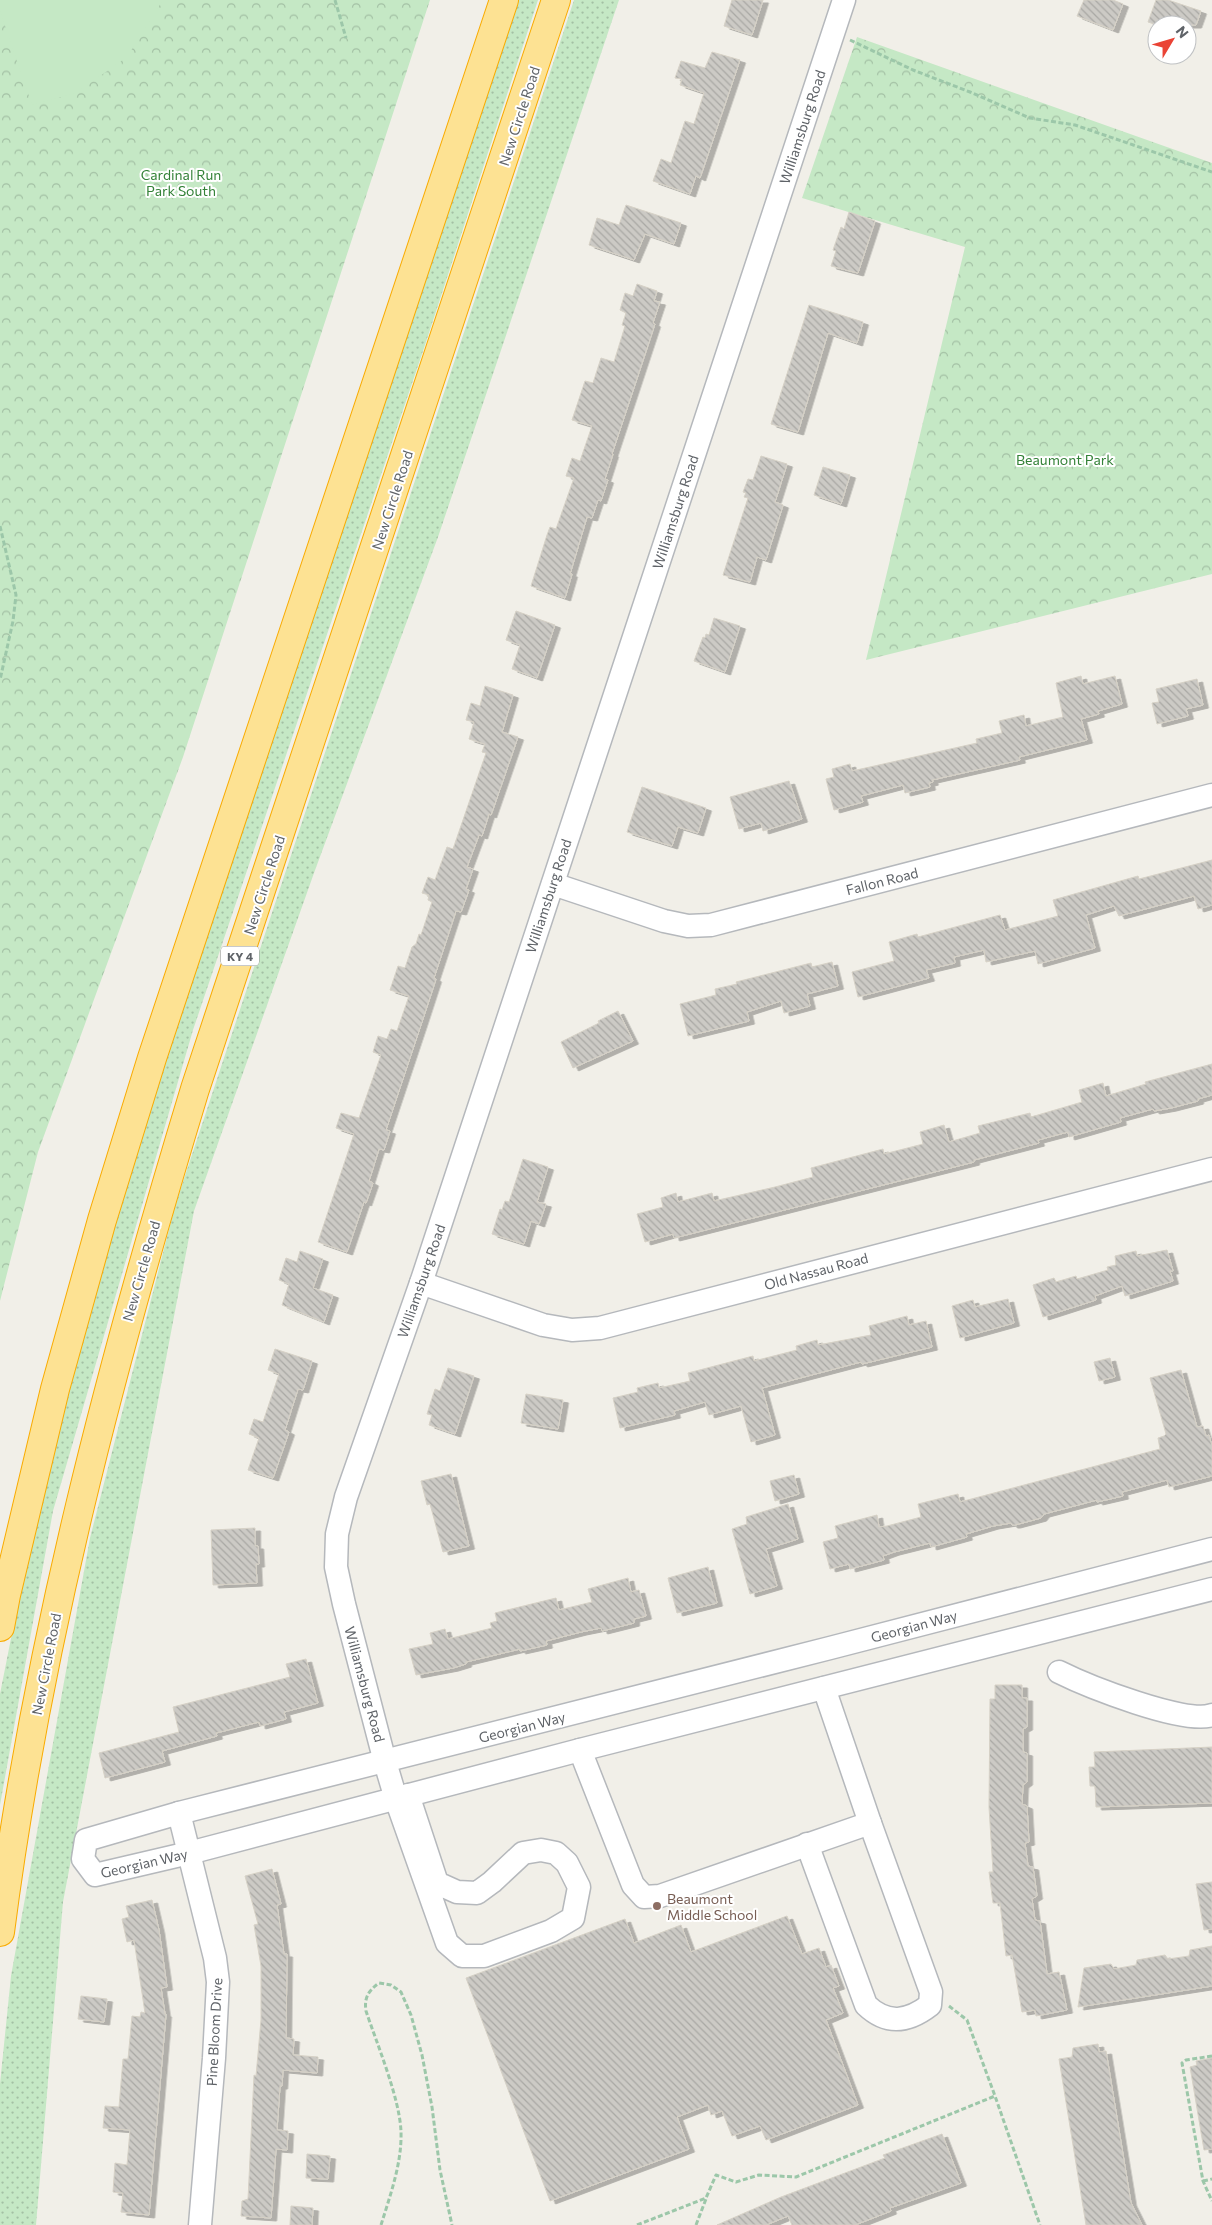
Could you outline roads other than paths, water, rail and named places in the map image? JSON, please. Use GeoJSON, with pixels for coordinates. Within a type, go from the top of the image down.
{"type":"FeatureCollection","features":[{"type":"Feature","properties":{"kind":"highway"},"geometry":{"type":"LineString","coordinates":[[0,1627],[55,1389],[102,1220],[152,1058],[504,0]]}},
{"type":"Feature","properties":{"kind":"highway","name":"New Circle Road"},"geometry":{"type":"LineString","coordinates":[[0,1932],[22,1786],[69,1548],[107,1392],[149,1240],[196,1089],[556,0]]}},
{"type":"Feature","properties":{"kind":"street","name":"Williamsburg Road"},"geometry":{"type":"LineString","coordinates":[[402,1797],[385,1762],[336,1567],[337,1534],[346,1497],[421,1283],[844,0]]}},
{"type":"Feature","properties":{"kind":"street","name":"Fallon Road"},"geometry":{"type":"LineString","coordinates":[[552,884],[664,921],[688,926],[711,925],[1212,795]]}},
{"type":"Feature","properties":{"kind":"street","name":"Old Nassau Road"},"geometry":{"type":"LineString","coordinates":[[421,1283],[543,1325],[572,1330],[600,1328],[1212,1169]]}},
{"type":"Feature","properties":{"kind":"street","name":"Georgian Way"},"geometry":{"type":"LineString","coordinates":[[1212,1549],[385,1762],[179,1813],[86,1840],[83,1859],[95,1875],[189,1853],[580,1750],[1212,1589]]}},
{"type":"Feature","properties":{"kind":"street"},"geometry":{"type":"LineString","coordinates":[[807,1844],[866,2005],[876,2014],[892,2019],[915,2017],[930,2005],[931,1992],[870,1823],[833,1686],[830,1648]]}},
{"type":"Feature","properties":{"kind":"street"},"geometry":{"type":"LineString","coordinates":[[1059,1672],[1090,1687],[1172,1712],[1198,1718],[1212,1715]]}},
{"type":"Feature","properties":{"kind":"street"},"geometry":{"type":"LineString","coordinates":[[580,1750],[633,1884],[644,1897],[660,1896],[870,1823]]}},
{"type":"Feature","properties":{"kind":"street"},"geometry":{"type":"LineString","coordinates":[[402,1797],[438,1883],[457,1892],[477,1893],[492,1882],[523,1853],[541,1850],[556,1853],[567,1862],[579,1887],[573,1918],[551,1931],[484,1956],[462,1956],[447,1942],[402,1797]]}},
{"type":"Feature","properties":{"kind":"street","name":"Pine Bloom Drive"},"geometry":{"type":"LineString","coordinates":[[179,1813],[215,1958],[218,1982],[214,2058],[200,2225]]}},
{"type":"Feature","properties":{"kind":"place","name":"Beaumont Middle School"},"geometry":{"type":"Point","coordinates":[657,1906]}},
{"type":"Feature","properties":{"kind":"park label","name":"Cardinal Run Park South"},"geometry":{"type":"Point","coordinates":[181,182]}},
{"type":"Feature","properties":{"kind":"park label","name":"Beaumont Park"},"geometry":{"type":"Point","coordinates":[1065,459]}}]}
